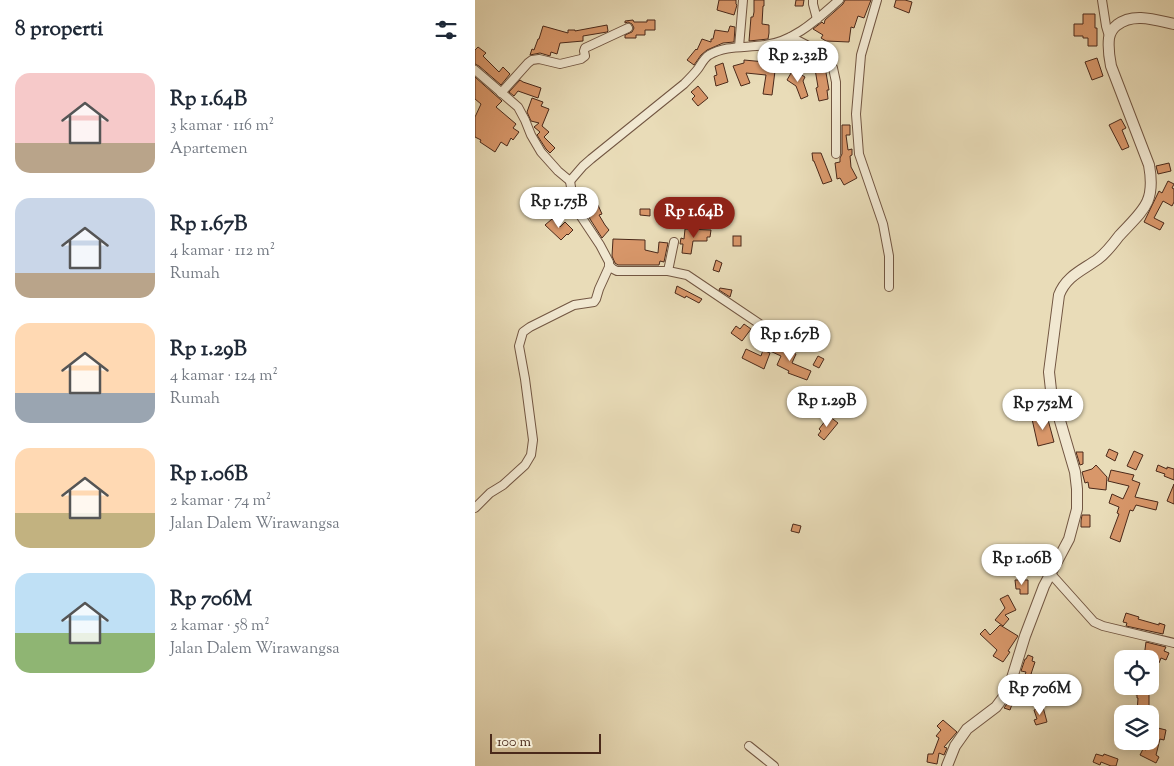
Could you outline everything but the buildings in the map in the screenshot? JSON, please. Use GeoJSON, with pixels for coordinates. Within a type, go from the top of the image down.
{"type":"FeatureCollection","features":[{"type":"Feature","properties":{"kind":"street"},"geometry":{"type":"LineString","coordinates":[[739,47],[743,0]]}},
{"type":"Feature","properties":{"kind":"street"},"geometry":{"type":"LineString","coordinates":[[813,0],[817,19]]}},
{"type":"Feature","properties":{"kind":"street"},"geometry":{"type":"LineString","coordinates":[[570,181],[591,159],[684,84],[697,71],[705,58],[717,51],[776,43],[791,37],[809,26],[839,0]]}},
{"type":"Feature","properties":{"kind":"street"},"geometry":{"type":"LineString","coordinates":[[877,0],[861,55],[856,114],[859,154],[883,224],[889,256],[889,287]]}},
{"type":"Feature","properties":{"kind":"street"},"geometry":{"type":"LineString","coordinates":[[947,766],[955,746],[967,729],[996,708],[1005,695],[1013,678],[1025,636],[1044,586],[1069,539],[1077,509],[1075,472],[1054,404],[1049,372],[1061,288],[1066,281],[1100,258],[1145,207],[1151,193],[1149,165],[1111,66],[1108,49],[1109,36],[1102,0]]}},
{"type":"Feature","properties":{"kind":"street"},"geometry":{"type":"LineString","coordinates":[[1109,36],[1122,21],[1132,18],[1141,17],[1174,24]]}},
{"type":"Feature","properties":{"kind":"street"},"geometry":{"type":"LineString","coordinates":[[501,93],[532,60],[539,59],[560,64],[581,59],[585,56],[585,48],[628,28]]}},
{"type":"Feature","properties":{"kind":"street"},"geometry":{"type":"LineString","coordinates":[[791,37],[823,53],[833,68],[836,82],[836,154]]}},
{"type":"Feature","properties":{"kind":"street"},"geometry":{"type":"LineString","coordinates":[[475,70],[518,108],[541,152],[570,181],[574,206],[600,245],[611,268],[617,271],[668,272],[692,278],[782,339]]}},
{"type":"Feature","properties":{"kind":"street"},"geometry":{"type":"LineString","coordinates":[[668,272],[674,242]]}},
{"type":"Feature","properties":{"kind":"street"},"geometry":{"type":"LineString","coordinates":[[475,508],[490,493],[503,485],[525,465],[531,455],[533,440],[525,379],[519,352],[523,332],[574,305],[594,302],[609,265]]}},
{"type":"Feature","properties":{"kind":"street"},"geometry":{"type":"LineString","coordinates":[[1051,574],[1094,622],[1103,626],[1174,643]]}},
{"type":"Feature","properties":{"kind":"street"},"geometry":{"type":"LineString","coordinates":[[749,746],[774,766]]}}]}
